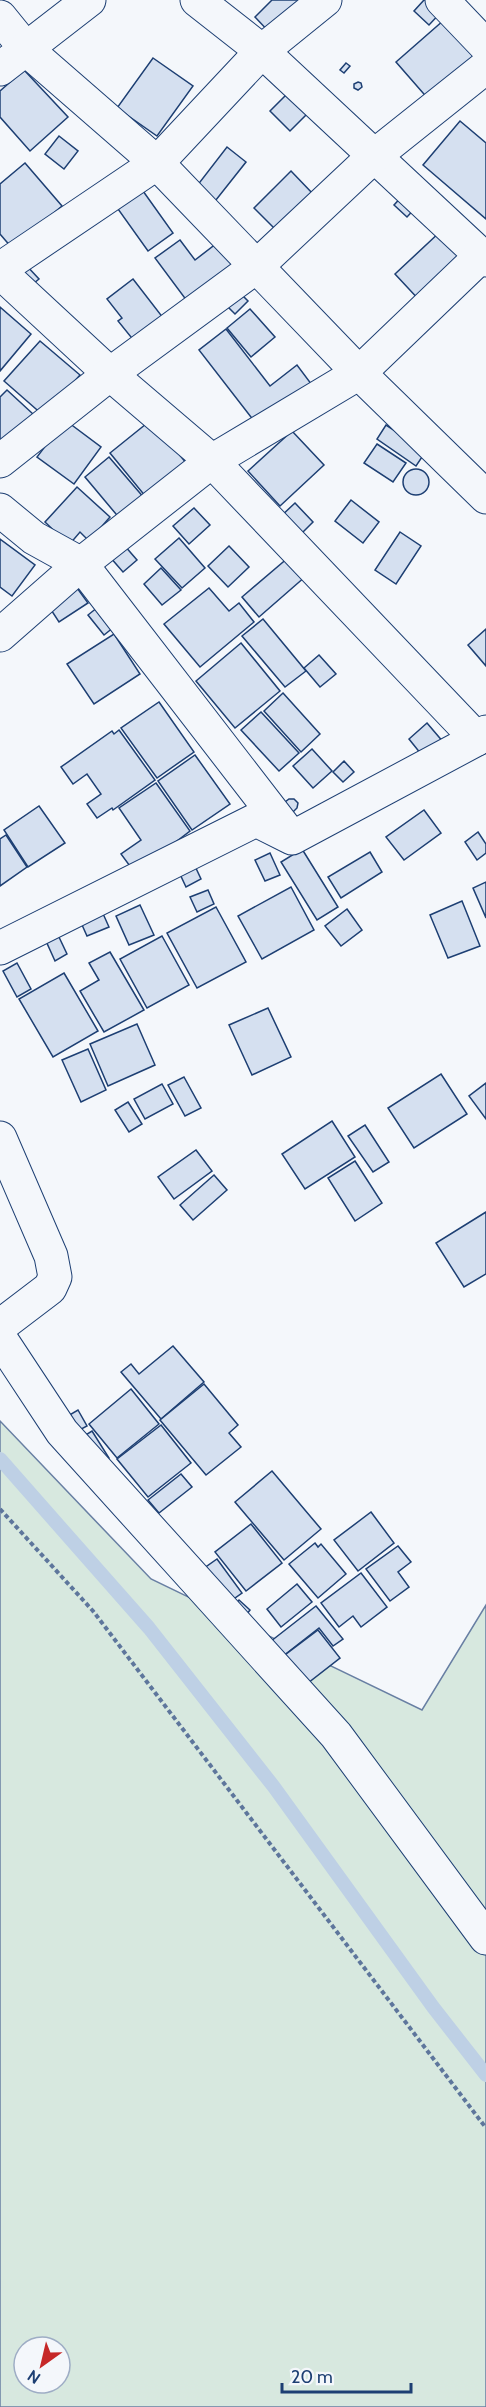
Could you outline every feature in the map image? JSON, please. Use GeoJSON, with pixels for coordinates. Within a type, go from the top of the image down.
{"type":"FeatureCollection","features":[{"type":"Feature","properties":{"kind":"street"},"geometry":{"type":"LineString","coordinates":[[0,69],[89,0]]}},
{"type":"Feature","properties":{"kind":"street"},"geometry":{"type":"LineString","coordinates":[[0,635],[81,564],[212,461],[359,373],[484,258],[262,51],[197,0]]}},
{"type":"Feature","properties":{"kind":"street"},"geometry":{"type":"LineString","coordinates":[[292,838],[481,735],[212,461],[110,375],[0,270],[157,163],[262,51],[325,0]]}},
{"type":"Feature","properties":{"kind":"street"},"geometry":{"type":"LineString","coordinates":[[442,0],[486,46]]}},
{"type":"Feature","properties":{"kind":"street"},"geometry":{"type":"LineString","coordinates":[[0,16],[26,49],[157,163],[359,373],[486,497]]}},
{"type":"Feature","properties":{"kind":"street"},"geometry":{"type":"LineString","coordinates":[[0,461],[110,375],[257,266],[374,157],[486,67]]}},
{"type":"Feature","properties":{"kind":"street"},"geometry":{"type":"LineString","coordinates":[[0,510],[34,538],[81,564],[292,838]]}},
{"type":"Feature","properties":{"kind":"street"},"geometry":{"type":"LineString","coordinates":[[0,948],[256,820],[292,838]]}},
{"type":"Feature","properties":{"kind":"street"},"geometry":{"type":"LineString","coordinates":[[0,1138],[51,1256],[55,1277],[50,1288],[0,1326]]}},
{"type":"Feature","properties":{"kind":"street"},"geometry":{"type":"LineString","coordinates":[[0,1338],[62,1432],[336,1735],[486,1938]]}},
{"type":"Feature","properties":{"kind":"path"},"geometry":{"type":"LineString","coordinates":[[0,1509],[93,1611],[486,2128]]}},
{"type":"Feature","properties":{"kind":"shaded area"},"geometry":{"type":"Polygon","coordinates":[[[0,1421],[151,1579],[422,1710],[486,1605],[486,2407],[0,2407],[0,1421]]]}},
{"type":"Feature","properties":{"kind":"building"},"geometry":{"type":"Polygon","coordinates":[[[272,0],[306,0],[271,34],[255,17],[272,0]]]}},
{"type":"Feature","properties":{"kind":"building"},"geometry":{"type":"Polygon","coordinates":[[[424,0],[434,0],[444,9],[429,25],[414,11],[424,0]]]}},
{"type":"Feature","properties":{"kind":"building"},"geometry":{"type":"Polygon","coordinates":[[[444,20],[479,58],[430,101],[396,62],[444,20]]]}},
{"type":"Feature","properties":{"kind":"building"},"geometry":{"type":"Polygon","coordinates":[[[153,58],[193,86],[157,136],[117,108],[153,58]]]}},
{"type":"Feature","properties":{"kind":"building"},"geometry":{"type":"Polygon","coordinates":[[[346,63],[350,66],[344,73],[340,70],[346,63]]]}},
{"type":"Feature","properties":{"kind":"building"},"geometry":{"type":"Polygon","coordinates":[[[24,70],[68,117],[30,151],[0,117],[0,91],[24,70]]]}},
{"type":"Feature","properties":{"kind":"building"},"geometry":{"type":"Polygon","coordinates":[[[358,82],[362,87],[358,90],[354,88],[354,84],[358,82]]]}},
{"type":"Feature","properties":{"kind":"building"},"geometry":{"type":"Polygon","coordinates":[[[292,89],[312,109],[290,131],[270,111],[292,89]]]}},
{"type":"Feature","properties":{"kind":"building"},"geometry":{"type":"Polygon","coordinates":[[[460,121],[486,143],[486,219],[423,165],[460,121]]]}},
{"type":"Feature","properties":{"kind":"building"},"geometry":{"type":"Polygon","coordinates":[[[59,136],[78,151],[64,169],[45,154],[59,136]]]}},
{"type":"Feature","properties":{"kind":"building"},"geometry":{"type":"Polygon","coordinates":[[[227,147],[246,162],[212,205],[193,191],[227,147]]]}},
{"type":"Feature","properties":{"kind":"building"},"geometry":{"type":"Polygon","coordinates":[[[25,163],[62,206],[12,248],[0,234],[0,184],[25,163]]]}},
{"type":"Feature","properties":{"kind":"building"},"geometry":{"type":"Polygon","coordinates":[[[291,171],[314,195],[277,231],[254,208],[291,171]]]}},
{"type":"Feature","properties":{"kind":"building"},"geometry":{"type":"Polygon","coordinates":[[[143,191],[173,233],[148,251],[118,209],[143,191]]]}},
{"type":"Feature","properties":{"kind":"building"},"geometry":{"type":"Polygon","coordinates":[[[406,192],[419,204],[407,217],[394,205],[406,192]]]}},
{"type":"Feature","properties":{"kind":"building"},"geometry":{"type":"Polygon","coordinates":[[[442,230],[469,260],[422,303],[395,274],[442,230]]]}},
{"type":"Feature","properties":{"kind":"building"},"geometry":{"type":"Polygon","coordinates":[[[180,240],[195,260],[221,240],[239,262],[187,301],[155,258],[180,240]]]}},
{"type":"Feature","properties":{"kind":"building"},"geometry":{"type":"Polygon","coordinates":[[[25,264],[39,279],[28,288],[14,273],[25,264]]]}},
{"type":"Feature","properties":{"kind":"building"},"geometry":{"type":"Polygon","coordinates":[[[133,279],[164,319],[135,342],[118,321],[122,318],[107,299],[133,279]]]}},
{"type":"Feature","properties":{"kind":"building"},"geometry":{"type":"Polygon","coordinates":[[[236,289],[248,301],[235,314],[222,301],[236,289]]]}},
{"type":"Feature","properties":{"kind":"building"},"geometry":{"type":"Polygon","coordinates":[[[0,307],[31,334],[0,371],[0,307]]]}},
{"type":"Feature","properties":{"kind":"building"},"geometry":{"type":"Polygon","coordinates":[[[250,309],[275,337],[251,357],[227,328],[250,309]]]}},
{"type":"Feature","properties":{"kind":"building"},"geometry":{"type":"Polygon","coordinates":[[[226,329],[270,386],[297,365],[315,389],[261,430],[199,350],[226,329]]]}},
{"type":"Feature","properties":{"kind":"building"},"geometry":{"type":"Polygon","coordinates":[[[40,341],[80,375],[44,416],[4,381],[40,341]]]}},
{"type":"Feature","properties":{"kind":"building"},"geometry":{"type":"Polygon","coordinates":[[[7,390],[33,414],[0,451],[0,397],[7,390]]]}},
{"type":"Feature","properties":{"kind":"building"},"geometry":{"type":"Polygon","coordinates":[[[65,420],[101,447],[74,484],[37,457],[65,420]]]}},
{"type":"Feature","properties":{"kind":"building"},"geometry":{"type":"Polygon","coordinates":[[[151,420],[187,464],[146,497],[110,453],[151,420]]]}},
{"type":"Feature","properties":{"kind":"building"},"geometry":{"type":"Polygon","coordinates":[[[386,425],[426,451],[416,466],[377,439],[386,425]]]}},
{"type":"Feature","properties":{"kind":"building"},"geometry":{"type":"Polygon","coordinates":[[[292,431],[324,465],[280,506],[248,471],[292,431]]]}},
{"type":"Feature","properties":{"kind":"building"},"geometry":{"type":"Polygon","coordinates":[[[377,444],[406,463],[393,482],[364,463],[377,444]]]}},
{"type":"Feature","properties":{"kind":"building"},"geometry":{"type":"Polygon","coordinates":[[[109,457],[145,499],[121,520],[85,477],[109,457]]]}},
{"type":"Feature","properties":{"kind":"building"},"geometry":{"type":"Polygon","coordinates":[[[416,469],[425,473],[429,482],[425,491],[416,495],[407,491],[403,482],[407,473],[416,469]]]}},
{"type":"Feature","properties":{"kind":"building"},"geometry":{"type":"Polygon","coordinates":[[[77,487],[110,517],[89,541],[80,532],[69,545],[45,522],[77,487]]]}},
{"type":"Feature","properties":{"kind":"building"},"geometry":{"type":"Polygon","coordinates":[[[351,500],[379,522],[363,543],[335,521],[351,500]]]}},
{"type":"Feature","properties":{"kind":"building"},"geometry":{"type":"Polygon","coordinates":[[[295,503],[313,522],[297,538],[279,518],[295,503]]]}},
{"type":"Feature","properties":{"kind":"building"},"geometry":{"type":"Polygon","coordinates":[[[194,508],[210,525],[189,544],[173,526],[194,508]]]}},
{"type":"Feature","properties":{"kind":"building"},"geometry":{"type":"Polygon","coordinates":[[[400,532],[421,546],[396,584],[375,570],[400,532]]]}},
{"type":"Feature","properties":{"kind":"building"},"geometry":{"type":"Polygon","coordinates":[[[179,538],[205,568],[182,588],[155,559],[179,538]]]}},
{"type":"Feature","properties":{"kind":"building"},"geometry":{"type":"Polygon","coordinates":[[[0,539],[35,565],[12,596],[0,587],[0,539]]]}},
{"type":"Feature","properties":{"kind":"building"},"geometry":{"type":"Polygon","coordinates":[[[124,545],[137,560],[123,572],[110,557],[124,545]]]}},
{"type":"Feature","properties":{"kind":"building"},"geometry":{"type":"Polygon","coordinates":[[[229,546],[249,567],[228,587],[208,566],[229,546]]]}},
{"type":"Feature","properties":{"kind":"building"},"geometry":{"type":"Polygon","coordinates":[[[289,557],[306,576],[259,617],[242,597],[289,557]]]}},
{"type":"Feature","properties":{"kind":"building"},"geometry":{"type":"Polygon","coordinates":[[[161,568],[181,590],[162,605],[144,584],[161,568]]]}},
{"type":"Feature","properties":{"kind":"building"},"geometry":{"type":"Polygon","coordinates":[[[72,581],[88,603],[59,622],[44,599],[72,581]]]}},
{"type":"Feature","properties":{"kind":"building"},"geometry":{"type":"Polygon","coordinates":[[[209,588],[229,611],[239,603],[254,622],[200,667],[164,624],[209,588]]]}},
{"type":"Feature","properties":{"kind":"building"},"geometry":{"type":"Polygon","coordinates":[[[103,603],[119,623],[104,635],[88,615],[103,603]]]}},
{"type":"Feature","properties":{"kind":"building"},"geometry":{"type":"Polygon","coordinates":[[[263,619],[306,671],[285,687],[242,636],[263,619]]]}},
{"type":"Feature","properties":{"kind":"building"},"geometry":{"type":"Polygon","coordinates":[[[486,629],[486,666],[468,645],[486,629]]]}},
{"type":"Feature","properties":{"kind":"building"},"geometry":{"type":"Polygon","coordinates":[[[114,634],[140,674],[94,704],[67,664],[114,634]]]}},
{"type":"Feature","properties":{"kind":"building"},"geometry":{"type":"Polygon","coordinates":[[[241,643],[280,691],[235,728],[196,681],[241,643]]]}},
{"type":"Feature","properties":{"kind":"building"},"geometry":{"type":"Polygon","coordinates":[[[319,655],[336,674],[320,687],[304,668],[319,655]]]}},
{"type":"Feature","properties":{"kind":"building"},"geometry":{"type":"Polygon","coordinates":[[[283,693],[320,734],[301,752],[264,711],[283,693]]]}},
{"type":"Feature","properties":{"kind":"building"},"geometry":{"type":"Polygon","coordinates":[[[159,702],[194,752],[157,778],[121,728],[159,702]]]}},
{"type":"Feature","properties":{"kind":"building"},"geometry":{"type":"Polygon","coordinates":[[[261,712],[299,753],[279,771],[241,730],[261,712]]]}},
{"type":"Feature","properties":{"kind":"building"},"geometry":{"type":"Polygon","coordinates":[[[427,723],[444,743],[425,759],[409,739],[427,723]]]}},
{"type":"Feature","properties":{"kind":"building"},"geometry":{"type":"Polygon","coordinates":[[[119,730],[155,780],[113,810],[112,808],[97,818],[87,804],[101,794],[87,774],[73,784],[61,767],[112,731],[114,734],[119,730]]]}},
{"type":"Feature","properties":{"kind":"building"},"geometry":{"type":"Polygon","coordinates":[[[312,749],[332,771],[313,788],[293,766],[312,749]]]}},
{"type":"Feature","properties":{"kind":"building"},"geometry":{"type":"Polygon","coordinates":[[[195,755],[230,804],[192,830],[158,781],[195,755]]]}},
{"type":"Feature","properties":{"kind":"building"},"geometry":{"type":"Polygon","coordinates":[[[344,761],[354,772],[343,782],[333,772],[344,761]]]}},
{"type":"Feature","properties":{"kind":"building"},"geometry":{"type":"Polygon","coordinates":[[[156,783],[190,831],[135,873],[121,854],[141,840],[119,808],[156,783]]]}},
{"type":"Feature","properties":{"kind":"building"},"geometry":{"type":"Polygon","coordinates":[[[294,799],[298,803],[293,812],[288,811],[285,802],[294,799]]]}},
{"type":"Feature","properties":{"kind":"building"},"geometry":{"type":"Polygon","coordinates":[[[39,806],[65,843],[28,867],[4,830],[39,806]]]}},
{"type":"Feature","properties":{"kind":"building"},"geometry":{"type":"Polygon","coordinates":[[[424,810],[441,833],[404,860],[386,837],[424,810]]]}},
{"type":"Feature","properties":{"kind":"building"},"geometry":{"type":"Polygon","coordinates":[[[478,832],[486,844],[486,853],[477,860],[465,842],[478,832]]]}},
{"type":"Feature","properties":{"kind":"building"},"geometry":{"type":"Polygon","coordinates":[[[6,835],[27,867],[0,886],[0,839],[6,835]]]}},
{"type":"Feature","properties":{"kind":"building"},"geometry":{"type":"Polygon","coordinates":[[[302,849],[338,907],[317,920],[281,862],[302,849]]]}},
{"type":"Feature","properties":{"kind":"building"},"geometry":{"type":"Polygon","coordinates":[[[370,852],[382,872],[341,898],[328,877],[370,852]]]}},
{"type":"Feature","properties":{"kind":"building"},"geometry":{"type":"Polygon","coordinates":[[[270,853],[280,875],[265,881],[255,860],[270,853]]]}},
{"type":"Feature","properties":{"kind":"building"},"geometry":{"type":"Polygon","coordinates":[[[194,864],[201,879],[186,887],[179,872],[194,864]]]}},
{"type":"Feature","properties":{"kind":"building"},"geometry":{"type":"Polygon","coordinates":[[[486,882],[486,918],[473,888],[486,882]]]}},
{"type":"Feature","properties":{"kind":"building"},"geometry":{"type":"Polygon","coordinates":[[[291,887],[314,930],[262,959],[238,916],[291,887]]]}},
{"type":"Feature","properties":{"kind":"building"},"geometry":{"type":"Polygon","coordinates":[[[208,890],[214,904],[197,912],[190,897],[208,890]]]}},
{"type":"Feature","properties":{"kind":"building"},"geometry":{"type":"Polygon","coordinates":[[[462,901],[480,946],[448,958],[430,915],[462,901]]]}},
{"type":"Feature","properties":{"kind":"building"},"geometry":{"type":"Polygon","coordinates":[[[140,905],[154,935],[129,945],[116,916],[140,905]]]}},
{"type":"Feature","properties":{"kind":"building"},"geometry":{"type":"Polygon","coordinates":[[[100,907],[109,927],[87,936],[78,916],[100,907]]]}},
{"type":"Feature","properties":{"kind":"building"},"geometry":{"type":"Polygon","coordinates":[[[216,907],[246,962],[197,988],[167,933],[216,907]]]}},
{"type":"Feature","properties":{"kind":"building"},"geometry":{"type":"Polygon","coordinates":[[[347,909],[362,930],[341,946],[325,926],[347,909]]]}},
{"type":"Feature","properties":{"kind":"building"},"geometry":{"type":"Polygon","coordinates":[[[58,935],[67,954],[55,961],[46,941],[58,935]]]}},
{"type":"Feature","properties":{"kind":"building"},"geometry":{"type":"Polygon","coordinates":[[[162,936],[189,985],[147,1008],[120,959],[162,936]]]}},
{"type":"Feature","properties":{"kind":"building"},"geometry":{"type":"Polygon","coordinates":[[[110,952],[144,1010],[104,1032],[80,991],[99,980],[89,963],[110,952]]]}},
{"type":"Feature","properties":{"kind":"building"},"geometry":{"type":"Polygon","coordinates":[[[17,963],[31,989],[17,997],[3,971],[17,963]]]}},
{"type":"Feature","properties":{"kind":"building"},"geometry":{"type":"Polygon","coordinates":[[[64,973],[98,1031],[53,1057],[19,999],[64,973]]]}},
{"type":"Feature","properties":{"kind":"building"},"geometry":{"type":"Polygon","coordinates":[[[268,1008],[291,1057],[252,1075],[229,1025],[268,1008]]]}},
{"type":"Feature","properties":{"kind":"building"},"geometry":{"type":"Polygon","coordinates":[[[137,1024],[155,1065],[108,1086],[90,1044],[137,1024]]]}},
{"type":"Feature","properties":{"kind":"building"},"geometry":{"type":"Polygon","coordinates":[[[88,1049],[106,1090],[81,1102],[62,1060],[88,1049]]]}},
{"type":"Feature","properties":{"kind":"building"},"geometry":{"type":"Polygon","coordinates":[[[441,1074],[467,1114],[414,1148],[388,1108],[441,1074]]]}},
{"type":"Feature","properties":{"kind":"building"},"geometry":{"type":"Polygon","coordinates":[[[184,1077],[201,1108],[185,1116],[168,1085],[184,1077]]]}},
{"type":"Feature","properties":{"kind":"building"},"geometry":{"type":"Polygon","coordinates":[[[486,1083],[486,1119],[469,1096],[486,1083]]]}},
{"type":"Feature","properties":{"kind":"building"},"geometry":{"type":"Polygon","coordinates":[[[162,1084],[173,1104],[145,1119],[134,1099],[162,1084]]]}},
{"type":"Feature","properties":{"kind":"building"},"geometry":{"type":"Polygon","coordinates":[[[128,1102],[142,1124],[129,1132],[115,1110],[128,1102]]]}},
{"type":"Feature","properties":{"kind":"building"},"geometry":{"type":"Polygon","coordinates":[[[332,1121],[355,1157],[305,1189],[282,1154],[332,1121]]]}},
{"type":"Feature","properties":{"kind":"building"},"geometry":{"type":"Polygon","coordinates":[[[365,1125],[389,1162],[373,1172],[348,1136],[365,1125]]]}},
{"type":"Feature","properties":{"kind":"building"},"geometry":{"type":"Polygon","coordinates":[[[196,1150],[212,1171],[174,1199],[158,1177],[196,1150]]]}},
{"type":"Feature","properties":{"kind":"building"},"geometry":{"type":"Polygon","coordinates":[[[355,1161],[382,1203],[355,1221],[328,1178],[355,1161]]]}},
{"type":"Feature","properties":{"kind":"building"},"geometry":{"type":"Polygon","coordinates":[[[214,1175],[227,1190],[193,1220],[180,1205],[214,1175]]]}},
{"type":"Feature","properties":{"kind":"building"},"geometry":{"type":"Polygon","coordinates":[[[486,1212],[486,1274],[464,1287],[436,1243],[486,1212]]]}},
{"type":"Feature","properties":{"kind":"building"},"geometry":{"type":"Polygon","coordinates":[[[173,1346],[204,1382],[161,1419],[121,1372],[131,1364],[139,1374],[173,1346]]]}},
{"type":"Feature","properties":{"kind":"building"},"geometry":{"type":"Polygon","coordinates":[[[204,1384],[238,1425],[229,1433],[241,1447],[206,1475],[160,1420],[204,1384]]]}},
{"type":"Feature","properties":{"kind":"building"},"geometry":{"type":"Polygon","coordinates":[[[131,1389],[159,1424],[117,1458],[89,1424],[131,1389]]]}},
{"type":"Feature","properties":{"kind":"building"},"geometry":{"type":"Polygon","coordinates":[[[78,1410],[87,1426],[74,1433],[66,1417],[78,1410]]]}},
{"type":"Feature","properties":{"kind":"building"},"geometry":{"type":"Polygon","coordinates":[[[161,1425],[191,1463],[148,1497],[117,1459],[161,1425]]]}},
{"type":"Feature","properties":{"kind":"building"},"geometry":{"type":"Polygon","coordinates":[[[92,1431],[109,1458],[102,1463],[84,1436],[92,1431]]]}},
{"type":"Feature","properties":{"kind":"building"},"geometry":{"type":"Polygon","coordinates":[[[272,1471],[321,1529],[284,1560],[235,1502],[272,1471]]]}},
{"type":"Feature","properties":{"kind":"building"},"geometry":{"type":"Polygon","coordinates":[[[181,1474],[192,1487],[159,1513],[148,1500],[181,1474]]]}},
{"type":"Feature","properties":{"kind":"building"},"geometry":{"type":"Polygon","coordinates":[[[371,1512],[394,1543],[358,1571],[334,1540],[371,1512]]]}},
{"type":"Feature","properties":{"kind":"building"},"geometry":{"type":"Polygon","coordinates":[[[251,1524],[282,1563],[246,1591],[215,1552],[251,1524]]]}},
{"type":"Feature","properties":{"kind":"building"},"geometry":{"type":"Polygon","coordinates":[[[315,1543],[318,1547],[321,1544],[346,1574],[318,1598],[289,1564],[315,1543]]]}},
{"type":"Feature","properties":{"kind":"building"},"geometry":{"type":"Polygon","coordinates":[[[398,1546],[411,1562],[398,1572],[409,1587],[390,1601],[366,1569],[398,1546]]]}},
{"type":"Feature","properties":{"kind":"building"},"geometry":{"type":"Polygon","coordinates":[[[217,1559],[242,1593],[225,1605],[200,1571],[217,1559]]]}},
{"type":"Feature","properties":{"kind":"building"},"geometry":{"type":"Polygon","coordinates":[[[361,1573],[387,1607],[361,1627],[353,1616],[339,1627],[321,1603],[361,1573]]]}},
{"type":"Feature","properties":{"kind":"building"},"geometry":{"type":"Polygon","coordinates":[[[297,1584],[312,1602],[281,1627],[267,1609],[297,1584]]]}},
{"type":"Feature","properties":{"kind":"building"},"geometry":{"type":"Polygon","coordinates":[[[239,1600],[250,1610],[239,1624],[227,1615],[239,1600]]]}},
{"type":"Feature","properties":{"kind":"building"},"geometry":{"type":"Polygon","coordinates":[[[316,1606],[343,1639],[333,1646],[319,1628],[278,1660],[266,1645],[316,1606]]]}},
{"type":"Feature","properties":{"kind":"building"},"geometry":{"type":"Polygon","coordinates":[[[318,1630],[340,1658],[299,1690],[277,1661],[318,1630]]]}},
{"type":"Feature","properties":{"kind":"waterway"},"geometry":{"type":"LineString","coordinates":[[0,1459],[149,1628],[274,1787],[433,2007],[486,2075]]}}]}
